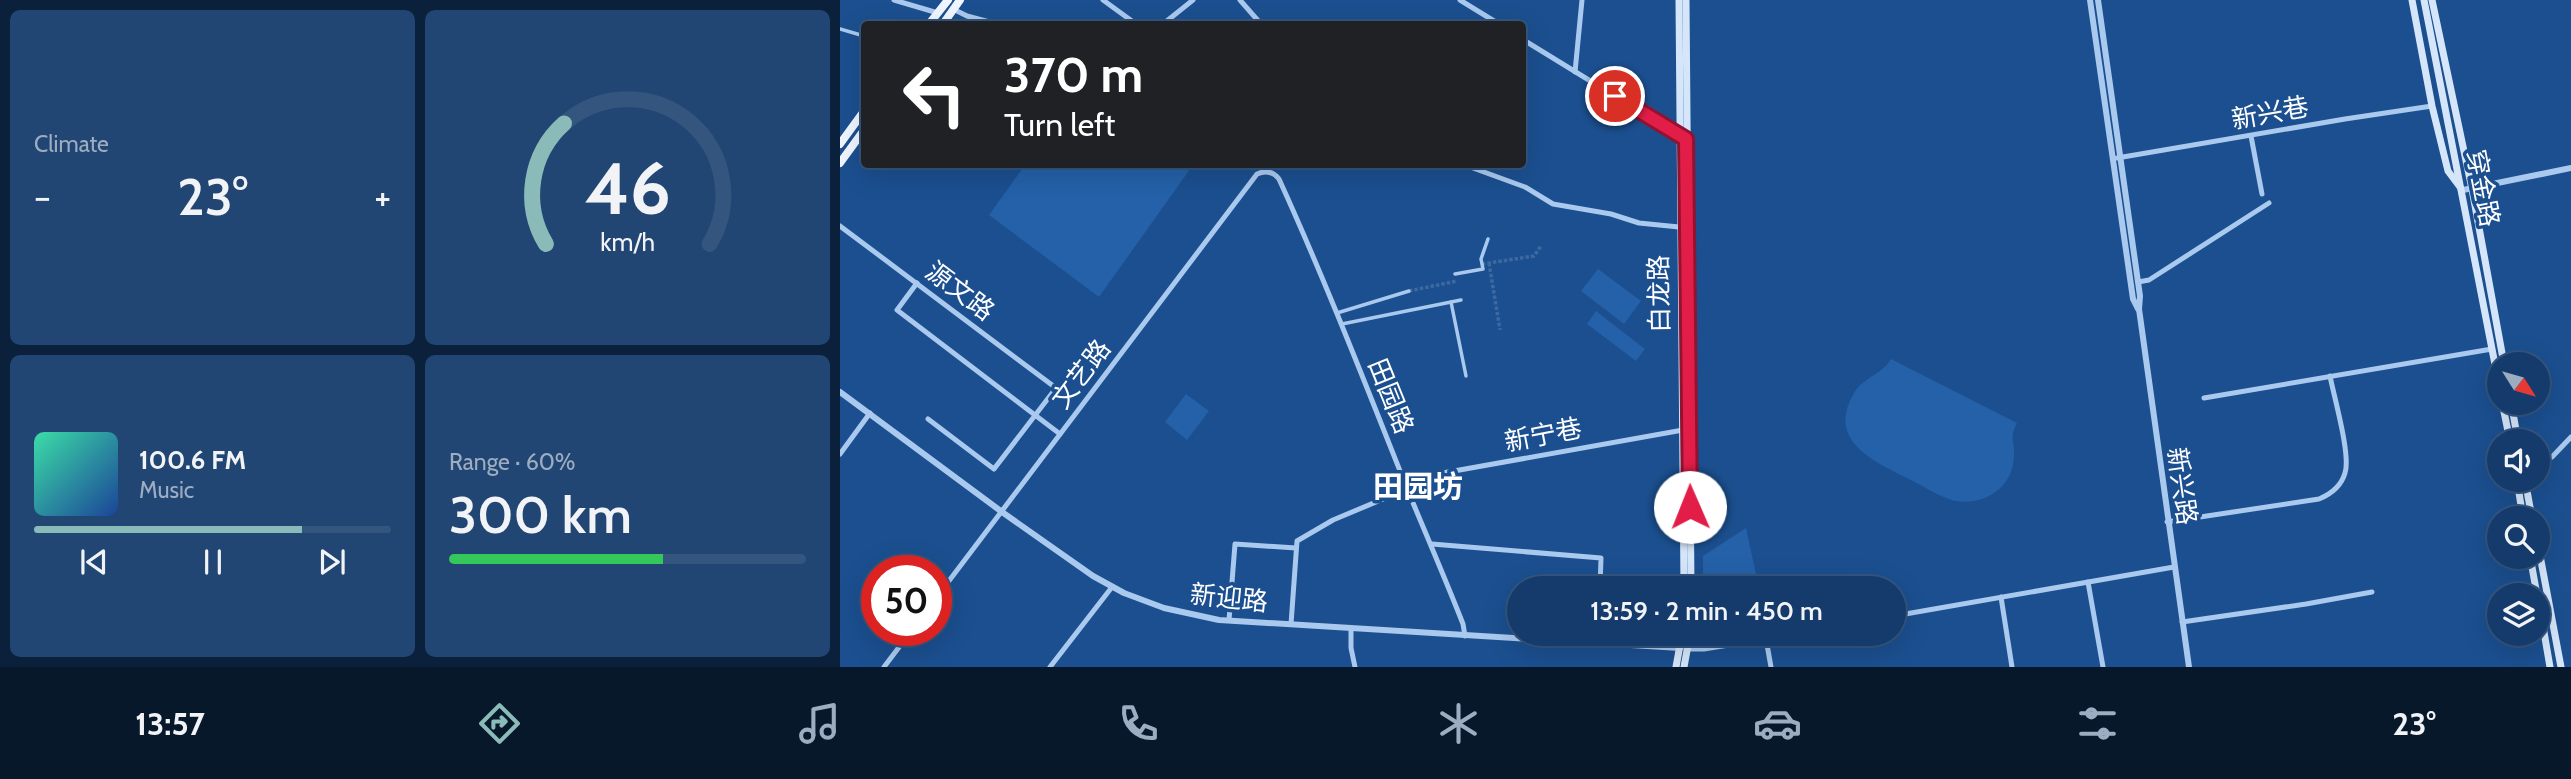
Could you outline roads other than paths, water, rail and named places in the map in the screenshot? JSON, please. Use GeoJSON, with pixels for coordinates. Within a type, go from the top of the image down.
{"type":"FeatureCollection","features":[{"type":"Feature","properties":{"kind":"main road"},"geometry":{"type":"LineString","coordinates":[[932,21],[948,0]]}},
{"type":"Feature","properties":{"kind":"main road"},"geometry":{"type":"LineString","coordinates":[[945,21],[960,0]]}},
{"type":"Feature","properties":{"kind":"main road","name":"白龙路"},"geometry":{"type":"LineString","coordinates":[[1679,0],[1683,138],[1684,576]]}},
{"type":"Feature","properties":{"kind":"main road","name":"白龙路"},"geometry":{"type":"LineString","coordinates":[[1686,0],[1679,227],[1691,576]]}},
{"type":"Feature","properties":{"kind":"main road"},"geometry":{"type":"LineString","coordinates":[[2412,0],[2432,106],[2448,171],[2463,190]]}},
{"type":"Feature","properties":{"kind":"main road","name":"穿金路"},"geometry":{"type":"LineString","coordinates":[[2424,0],[2493,352]]}},
{"type":"Feature","properties":{"kind":"main road","name":"穿金路"},"geometry":{"type":"LineString","coordinates":[[2432,0],[2472,189],[2502,352]]}},
{"type":"Feature","properties":{"kind":"main road"},"geometry":{"type":"LineString","coordinates":[[840,144],[861,115]]}},
{"type":"Feature","properties":{"kind":"main road"},"geometry":{"type":"LineString","coordinates":[[840,163],[861,134]]}},
{"type":"Feature","properties":{"kind":"main road"},"geometry":{"type":"LineString","coordinates":[[2543,569],[2561,667]]}},
{"type":"Feature","properties":{"kind":"main road"},"geometry":{"type":"LineString","coordinates":[[1684,646],[1684,667]]}},
{"type":"Feature","properties":{"kind":"main road"},"geometry":{"type":"LineString","coordinates":[[1676,667],[1685,646]]}},
{"type":"Feature","properties":{"kind":"main road"},"geometry":{"type":"LineString","coordinates":[[2546,646],[2550,667]]}},
{"type":"Feature","properties":{"kind":"street"},"geometry":{"type":"LineString","coordinates":[[894,0],[939,13]]}},
{"type":"Feature","properties":{"kind":"street"},"geometry":{"type":"LineString","coordinates":[[1103,0],[1126,21]]}},
{"type":"Feature","properties":{"kind":"street"},"geometry":{"type":"LineString","coordinates":[[1167,21],[1193,0]]}},
{"type":"Feature","properties":{"kind":"street"},"geometry":{"type":"LineString","coordinates":[[1240,0],[1258,21]]}},
{"type":"Feature","properties":{"kind":"street"},"geometry":{"type":"LineString","coordinates":[[1460,0],[1494,21]]}},
{"type":"Feature","properties":{"kind":"street"},"geometry":{"type":"LineString","coordinates":[[1575,72],[1582,0]]}},
{"type":"Feature","properties":{"kind":"street","name":"新兴路"},"geometry":{"type":"LineString","coordinates":[[2090,0],[2138,282],[2139,309],[2167,522],[2189,667]]}},
{"type":"Feature","properties":{"kind":"street","name":"新兴路"},"geometry":{"type":"LineString","coordinates":[[2098,0],[2133,299],[2139,309]]}},
{"type":"Feature","properties":{"kind":"street"},"geometry":{"type":"LineString","coordinates":[[953,9],[986,21]]}},
{"type":"Feature","properties":{"kind":"street"},"geometry":{"type":"LineString","coordinates":[[840,30],[861,35]]}},
{"type":"Feature","properties":{"kind":"street"},"geometry":{"type":"LineString","coordinates":[[1526,41],[1683,138]]}},
{"type":"Feature","properties":{"kind":"street","name":"新兴巷"},"geometry":{"type":"LineString","coordinates":[[2118,158],[2432,106]]}},
{"type":"Feature","properties":{"kind":"street"},"geometry":{"type":"LineString","coordinates":[[2251,136],[2262,194]]}},
{"type":"Feature","properties":{"kind":"street"},"geometry":{"type":"LineString","coordinates":[[1473,168],[1525,187],[1553,204],[1611,214],[1639,223],[1679,227]]}},
{"type":"Feature","properties":{"kind":"street"},"geometry":{"type":"LineString","coordinates":[[2463,190],[2571,168]]}},
{"type":"Feature","properties":{"kind":"street","name":"田园路"},"geometry":{"type":"LineString","coordinates":[[1257,174],[1276,171],[1432,544],[1465,636]]}},
{"type":"Feature","properties":{"kind":"street","name":"文艺路"},"geometry":{"type":"LineString","coordinates":[[952,577],[1257,174]]}},
{"type":"Feature","properties":{"kind":"street"},"geometry":{"type":"LineString","coordinates":[[2138,282],[2149,280],[2269,203]]}},
{"type":"Feature","properties":{"kind":"street","name":"源文路"},"geometry":{"type":"LineString","coordinates":[[840,226],[1056,388],[1035,415]]}},
{"type":"Feature","properties":{"kind":"street"},"geometry":{"type":"LineString","coordinates":[[1455,274],[1483,269],[1481,259],[1488,239]]}},
{"type":"Feature","properties":{"kind":"street"},"geometry":{"type":"LineString","coordinates":[[917,283],[897,310],[1060,434]]}},
{"type":"Feature","properties":{"kind":"street"},"geometry":{"type":"LineString","coordinates":[[1337,313],[1409,291]]}},
{"type":"Feature","properties":{"kind":"street"},"geometry":{"type":"LineString","coordinates":[[1342,324],[1461,300]]}},
{"type":"Feature","properties":{"kind":"street"},"geometry":{"type":"LineString","coordinates":[[1451,302],[1466,376]]}},
{"type":"Feature","properties":{"kind":"street"},"geometry":{"type":"LineString","coordinates":[[2204,398],[2492,349]]}},
{"type":"Feature","properties":{"kind":"street"},"geometry":{"type":"LineString","coordinates":[[2167,522],[2319,499],[2332,494],[2342,481],[2347,465],[2330,376]]}},
{"type":"Feature","properties":{"kind":"street","name":"新迎路"},"geometry":{"type":"LineString","coordinates":[[840,392],[1002,512],[1112,587],[1164,608],[1189,615],[1229,620],[1507,638]]}},
{"type":"Feature","properties":{"kind":"street"},"geometry":{"type":"LineString","coordinates":[[840,454],[870,413]]}},
{"type":"Feature","properties":{"kind":"street"},"geometry":{"type":"LineString","coordinates":[[928,419],[994,469],[1035,415]]}},
{"type":"Feature","properties":{"kind":"street","name":"新宁巷"},"geometry":{"type":"LineString","coordinates":[[1296,548],[1297,541],[1333,520],[1426,477],[1685,430]]}},
{"type":"Feature","properties":{"kind":"street"},"geometry":{"type":"LineString","coordinates":[[2550,458],[2571,437]]}},
{"type":"Feature","properties":{"kind":"street"},"geometry":{"type":"LineString","coordinates":[[1229,620],[1235,544],[1296,548],[1291,624]]}},
{"type":"Feature","properties":{"kind":"street"},"geometry":{"type":"LineString","coordinates":[[1432,544],[1601,558],[1600,576]]}},
{"type":"Feature","properties":{"kind":"street"},"geometry":{"type":"LineString","coordinates":[[1906,614],[2174,567]]}},
{"type":"Feature","properties":{"kind":"street"},"geometry":{"type":"LineString","coordinates":[[2088,582],[2103,667]]}},
{"type":"Feature","properties":{"kind":"street"},"geometry":{"type":"LineString","coordinates":[[1050,667],[1112,587]]}},
{"type":"Feature","properties":{"kind":"street"},"geometry":{"type":"LineString","coordinates":[[2182,622],[2372,592]]}},
{"type":"Feature","properties":{"kind":"street"},"geometry":{"type":"LineString","coordinates":[[2001,597],[2012,667]]}},
{"type":"Feature","properties":{"kind":"street"},"geometry":{"type":"LineString","coordinates":[[1351,628],[1355,667]]}},
{"type":"Feature","properties":{"kind":"street"},"geometry":{"type":"LineString","coordinates":[[884,667],[900,646]]}},
{"type":"Feature","properties":{"kind":"street","name":"新迎路"},"geometry":{"type":"LineString","coordinates":[[1640,646],[1684,649]]}},
{"type":"Feature","properties":{"kind":"street"},"geometry":{"type":"LineString","coordinates":[[1684,649],[1709,646]]}},
{"type":"Feature","properties":{"kind":"street"},"geometry":{"type":"LineString","coordinates":[[1767,646],[1771,667]]}},
{"type":"Feature","properties":{"kind":"tunnel"},"geometry":{"type":"LineString","coordinates":[[1482,264],[1534,256],[1541,246]]}},
{"type":"Feature","properties":{"kind":"tunnel"},"geometry":{"type":"LineString","coordinates":[[1489,263],[1500,330]]}},
{"type":"Feature","properties":{"kind":"tunnel"},"geometry":{"type":"LineString","coordinates":[[1409,291],[1457,281]]}},
{"type":"Feature","properties":{"kind":"district","name":"田园坊"},"geometry":{"type":"Point","coordinates":[1418,486]}}]}
